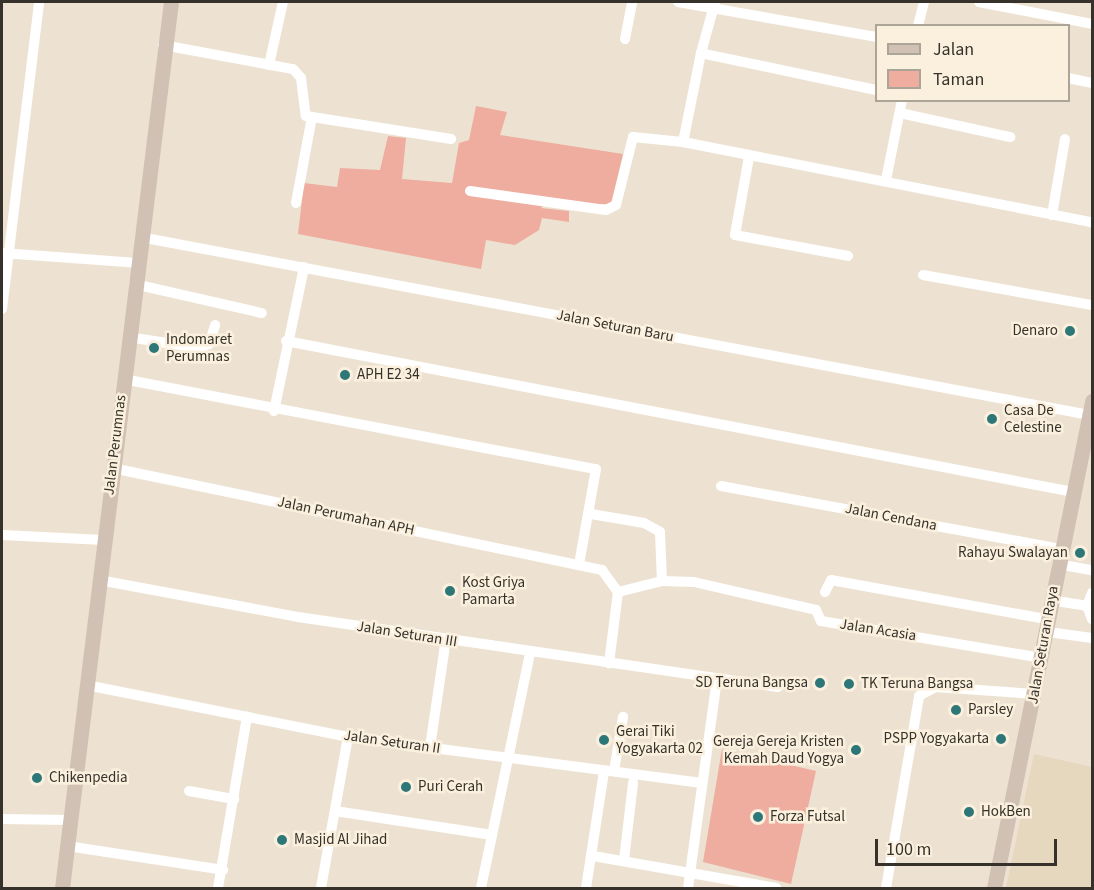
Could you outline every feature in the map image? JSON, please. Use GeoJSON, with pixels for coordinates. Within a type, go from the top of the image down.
{"type":"FeatureCollection","features":[{"type":"Feature","properties":{"kind":"main road","name":"Jalan Perumnas"},"geometry":{"type":"LineString","coordinates":[[62,888],[163,45],[171,2]]}},
{"type":"Feature","properties":{"kind":"main road","name":"Jalan Seturan Raya"},"geometry":{"type":"LineString","coordinates":[[994,888],[1042,658],[1050,600],[1091,408]]}},
{"type":"Feature","properties":{"kind":"street"},"geometry":{"type":"LineString","coordinates":[[2,309],[6,253],[39,2]]}},
{"type":"Feature","properties":{"kind":"street"},"geometry":{"type":"LineString","coordinates":[[269,66],[283,2]]}},
{"type":"Feature","properties":{"kind":"street"},"geometry":{"type":"LineString","coordinates":[[626,39],[632,2]]}},
{"type":"Feature","properties":{"kind":"street"},"geometry":{"type":"LineString","coordinates":[[678,2],[715,4],[875,37]]}},
{"type":"Feature","properties":{"kind":"street"},"geometry":{"type":"LineString","coordinates":[[918,24],[924,2]]}},
{"type":"Feature","properties":{"kind":"street"},"geometry":{"type":"LineString","coordinates":[[979,2],[1092,24]]}},
{"type":"Feature","properties":{"kind":"street"},"geometry":{"type":"LineString","coordinates":[[683,142],[701,53],[715,4]]}},
{"type":"Feature","properties":{"kind":"street"},"geometry":{"type":"LineString","coordinates":[[163,45],[298,72],[301,110],[312,117],[451,139]]}},
{"type":"Feature","properties":{"kind":"street"},"geometry":{"type":"LineString","coordinates":[[701,53],[875,90]]}},
{"type":"Feature","properties":{"kind":"street"},"geometry":{"type":"LineString","coordinates":[[1070,78],[1092,83]]}},
{"type":"Feature","properties":{"kind":"street"},"geometry":{"type":"LineString","coordinates":[[886,180],[902,102]]}},
{"type":"Feature","properties":{"kind":"street"},"geometry":{"type":"LineString","coordinates":[[900,113],[1011,137]]}},
{"type":"Feature","properties":{"kind":"street"},"geometry":{"type":"LineString","coordinates":[[296,203],[312,117]]}},
{"type":"Feature","properties":{"kind":"street"},"geometry":{"type":"LineString","coordinates":[[470,191],[606,210],[616,205],[633,137],[683,142],[749,157],[886,180],[1092,222]]}},
{"type":"Feature","properties":{"kind":"street"},"geometry":{"type":"LineString","coordinates":[[1052,215],[1065,140]]}},
{"type":"Feature","properties":{"kind":"street"},"geometry":{"type":"LineString","coordinates":[[749,157],[735,235],[848,256]]}},
{"type":"Feature","properties":{"kind":"street","name":"Jalan Seturan Baru"},"geometry":{"type":"LineString","coordinates":[[140,237],[1091,408]]}},
{"type":"Feature","properties":{"kind":"street"},"geometry":{"type":"LineString","coordinates":[[6,253],[137,263]]}},
{"type":"Feature","properties":{"kind":"street"},"geometry":{"type":"LineString","coordinates":[[274,411],[286,340],[304,267]]}},
{"type":"Feature","properties":{"kind":"street"},"geometry":{"type":"LineString","coordinates":[[923,275],[1092,305]]}},
{"type":"Feature","properties":{"kind":"street"},"geometry":{"type":"LineString","coordinates":[[134,284],[262,313]]}},
{"type":"Feature","properties":{"kind":"street"},"geometry":{"type":"LineString","coordinates":[[128,337],[199,348],[209,344],[215,325]]}},
{"type":"Feature","properties":{"kind":"street"},"geometry":{"type":"LineString","coordinates":[[286,340],[1073,492]]}},
{"type":"Feature","properties":{"kind":"street"},"geometry":{"type":"LineString","coordinates":[[123,378],[274,411],[592,468],[598,472],[579,564]]}},
{"type":"Feature","properties":{"kind":"street","name":"Jalan Perumahan APH"},"geometry":{"type":"LineString","coordinates":[[112,468],[579,564],[602,570],[618,592]]}},
{"type":"Feature","properties":{"kind":"street","name":"Jalan Cendana"},"geometry":{"type":"LineString","coordinates":[[721,486],[1059,557],[1092,570]]}},
{"type":"Feature","properties":{"kind":"street"},"geometry":{"type":"LineString","coordinates":[[591,514],[636,521],[660,532],[662,581]]}},
{"type":"Feature","properties":{"kind":"street"},"geometry":{"type":"LineString","coordinates":[[2,535],[104,540]]}},
{"type":"Feature","properties":{"kind":"street","name":"Jalan Seturan III"},"geometry":{"type":"LineString","coordinates":[[99,580],[530,653],[778,687]]}},
{"type":"Feature","properties":{"kind":"street"},"geometry":{"type":"LineString","coordinates":[[825,592],[831,580],[1047,625],[1092,638]]}},
{"type":"Feature","properties":{"kind":"street","name":"Jalan Acasia"},"geometry":{"type":"LineString","coordinates":[[618,592],[662,581],[694,582],[816,610],[821,621],[1042,658]]}},
{"type":"Feature","properties":{"kind":"street"},"geometry":{"type":"LineString","coordinates":[[609,663],[618,592]]}},
{"type":"Feature","properties":{"kind":"street"},"geometry":{"type":"LineString","coordinates":[[1092,593],[1088,606],[1092,619]]}},
{"type":"Feature","properties":{"kind":"street"},"geometry":{"type":"LineString","coordinates":[[1050,600],[1088,606]]}},
{"type":"Feature","properties":{"kind":"street"},"geometry":{"type":"LineString","coordinates":[[430,747],[446,639]]}},
{"type":"Feature","properties":{"kind":"street"},"geometry":{"type":"LineString","coordinates":[[481,888],[510,762],[530,653]]}},
{"type":"Feature","properties":{"kind":"street"},"geometry":{"type":"LineString","coordinates":[[688,888],[700,783],[717,678]]}},
{"type":"Feature","properties":{"kind":"street","name":"Jalan Seturan II"},"geometry":{"type":"LineString","coordinates":[[86,685],[348,737],[430,747],[510,762],[700,783]]}},
{"type":"Feature","properties":{"kind":"street"},"geometry":{"type":"LineString","coordinates":[[886,888],[919,696],[936,687],[1035,694]]}},
{"type":"Feature","properties":{"kind":"street"},"geometry":{"type":"LineString","coordinates":[[218,888],[223,870],[247,716]]}},
{"type":"Feature","properties":{"kind":"street"},"geometry":{"type":"LineString","coordinates":[[586,888],[609,772],[623,717]]}},
{"type":"Feature","properties":{"kind":"street"},"geometry":{"type":"LineString","coordinates":[[321,888],[348,737]]}},
{"type":"Feature","properties":{"kind":"street"},"geometry":{"type":"LineString","coordinates":[[624,860],[633,783]]}},
{"type":"Feature","properties":{"kind":"street"},"geometry":{"type":"LineString","coordinates":[[189,791],[234,799]]}},
{"type":"Feature","properties":{"kind":"street"},"geometry":{"type":"LineString","coordinates":[[335,811],[492,835]]}},
{"type":"Feature","properties":{"kind":"street"},"geometry":{"type":"LineString","coordinates":[[2,819],[70,820]]}},
{"type":"Feature","properties":{"kind":"street"},"geometry":{"type":"LineString","coordinates":[[67,846],[223,870]]}},
{"type":"Feature","properties":{"kind":"street"},"geometry":{"type":"LineString","coordinates":[[593,856],[691,870],[776,888]]}},
{"type":"Feature","properties":{"kind":"shaded area"},"geometry":{"type":"Polygon","coordinates":[[[1034,754],[1092,767],[1092,888],[1006,888],[1034,754]]]}},
{"type":"Feature","properties":{"kind":"green space"},"geometry":{"type":"Polygon","coordinates":[[[476,106],[507,112],[500,135],[623,154],[611,204],[545,204],[541,208],[569,211],[569,222],[542,218],[539,230],[515,245],[486,240],[481,269],[298,234],[304,183],[337,187],[340,168],[380,170],[388,136],[406,138],[402,179],[452,183],[459,143],[469,140],[476,106]]]}},
{"type":"Feature","properties":{"kind":"green space","name":"Forza Futsal"},"geometry":{"type":"Polygon","coordinates":[[[722,749],[816,771],[791,884],[703,862],[722,749]]]}},
{"type":"Feature","properties":{"kind":"place","name":"Denaro"},"geometry":{"type":"Point","coordinates":[1070,331]}},
{"type":"Feature","properties":{"kind":"place","name":"Indomaret Perumnas"},"geometry":{"type":"Point","coordinates":[154,348]}},
{"type":"Feature","properties":{"kind":"place","name":"APH E2 34"},"geometry":{"type":"Point","coordinates":[345,375]}},
{"type":"Feature","properties":{"kind":"place","name":"Casa De Celestine"},"geometry":{"type":"Point","coordinates":[992,419]}},
{"type":"Feature","properties":{"kind":"place","name":"Rahayu Swalayan"},"geometry":{"type":"Point","coordinates":[1080,553]}},
{"type":"Feature","properties":{"kind":"place","name":"Kost Griya Pamarta"},"geometry":{"type":"Point","coordinates":[450,591]}},
{"type":"Feature","properties":{"kind":"place","name":"SD Teruna Bangsa"},"geometry":{"type":"Point","coordinates":[820,683]}},
{"type":"Feature","properties":{"kind":"place","name":"TK Teruna Bangsa"},"geometry":{"type":"Point","coordinates":[849,684]}},
{"type":"Feature","properties":{"kind":"place","name":"Parsley"},"geometry":{"type":"Point","coordinates":[956,710]}},
{"type":"Feature","properties":{"kind":"place","name":"PSPP Yogyakarta"},"geometry":{"type":"Point","coordinates":[1001,739]}},
{"type":"Feature","properties":{"kind":"place","name":"Gerai Tiki Yogyakarta 02"},"geometry":{"type":"Point","coordinates":[604,740]}},
{"type":"Feature","properties":{"kind":"place","name":"Gereja Gereja Kristen Kemah Daud Yogya"},"geometry":{"type":"Point","coordinates":[856,750]}},
{"type":"Feature","properties":{"kind":"place","name":"Chikenpedia"},"geometry":{"type":"Point","coordinates":[37,778]}},
{"type":"Feature","properties":{"kind":"place","name":"Puri Cerah"},"geometry":{"type":"Point","coordinates":[406,787]}},
{"type":"Feature","properties":{"kind":"place","name":"HokBen"},"geometry":{"type":"Point","coordinates":[969,812]}},
{"type":"Feature","properties":{"kind":"place","name":"Forza Futsal"},"geometry":{"type":"Point","coordinates":[758,817]}},
{"type":"Feature","properties":{"kind":"place","name":"Masjid Al Jihad"},"geometry":{"type":"Point","coordinates":[282,840]}}]}
